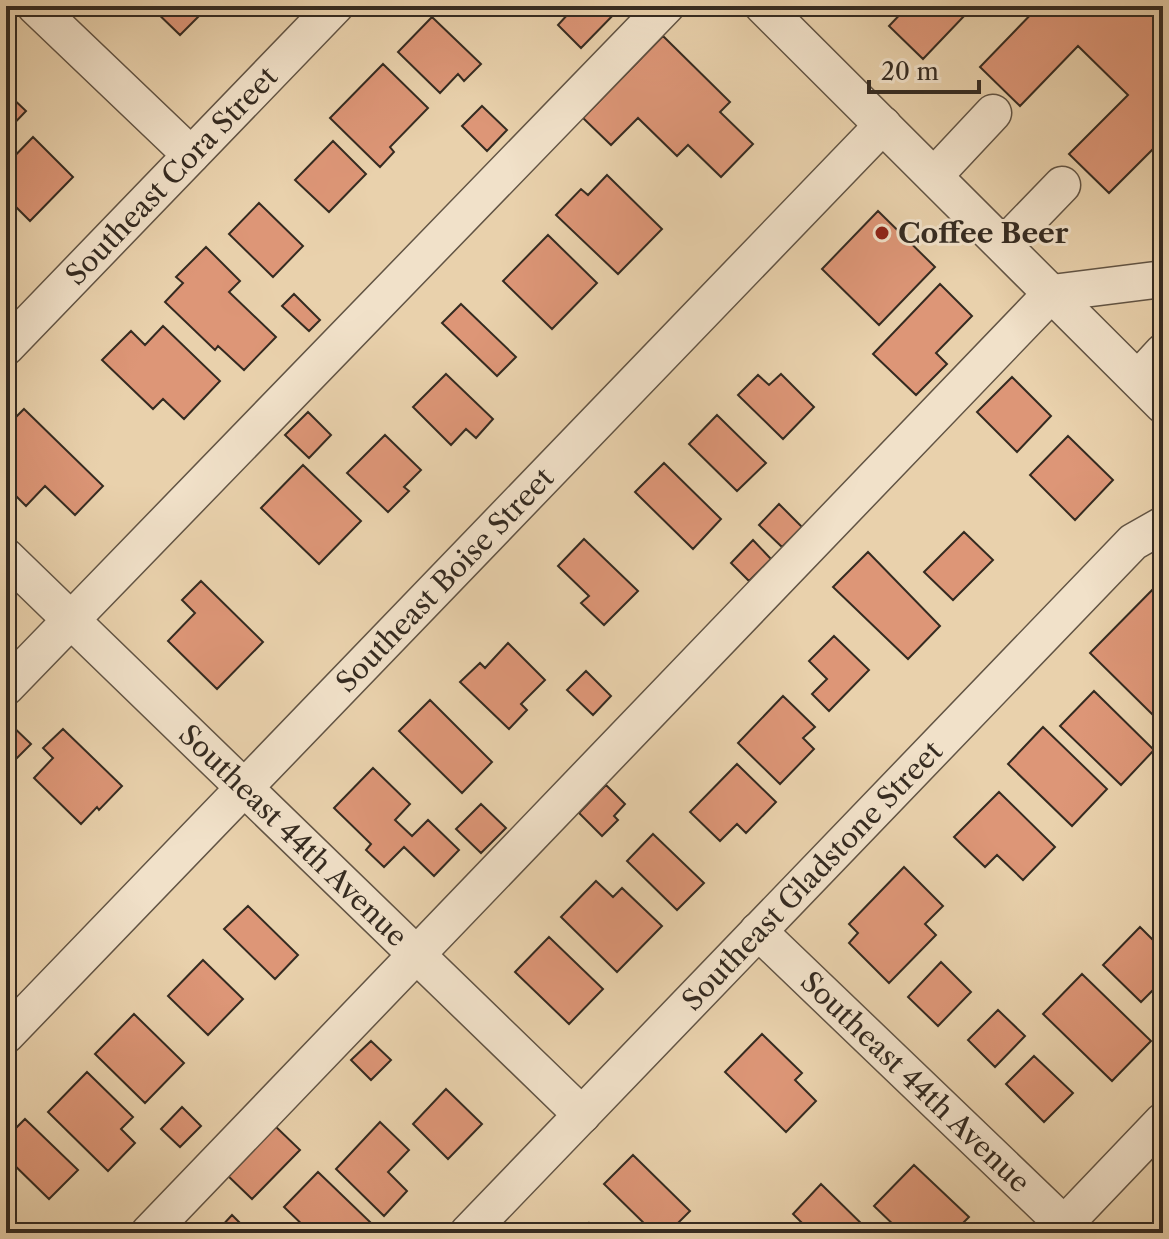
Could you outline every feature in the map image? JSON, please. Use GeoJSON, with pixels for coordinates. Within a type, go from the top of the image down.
{"type":"FeatureCollection","features":[{"type":"Feature","properties":{"kind":"street"},"geometry":{"type":"LineString","coordinates":[[35,6],[191,155]]}},
{"type":"Feature","properties":{"kind":"street","name":"Southeast Cora Street"},"geometry":{"type":"LineString","coordinates":[[6,347],[335,6]]}},
{"type":"Feature","properties":{"kind":"street"},"geometry":{"type":"LineString","coordinates":[[6,687],[666,6]]}},
{"type":"Feature","properties":{"kind":"street"},"geometry":{"type":"LineString","coordinates":[[763,6],[1163,405]]}},
{"type":"Feature","properties":{"kind":"street"},"geometry":{"type":"LineString","coordinates":[[934,176],[993,113]]}},
{"type":"Feature","properties":{"kind":"street","name":"Southeast Boise Street"},"geometry":{"type":"LineString","coordinates":[[6,1035],[883,125]]}},
{"type":"Feature","properties":{"kind":"street"},"geometry":{"type":"LineString","coordinates":[[1004,245],[1062,185]]}},
{"type":"Feature","properties":{"kind":"street"},"geometry":{"type":"LineString","coordinates":[[149,1233],[1052,293],[1163,279]]}},
{"type":"Feature","properties":{"kind":"street"},"geometry":{"type":"LineString","coordinates":[[1138,379],[1163,352]]}},
{"type":"Feature","properties":{"kind":"street","name":"Southeast Gladstone Street"},"geometry":{"type":"LineString","coordinates":[[468,1233],[758,931],[1148,534]]}},
{"type":"Feature","properties":{"kind":"street","name":"Southeast 44th Avenue"},"geometry":{"type":"LineString","coordinates":[[6,557],[582,1115]]}},
{"type":"Feature","properties":{"kind":"street","name":"Southeast 44th Avenue"},"geometry":{"type":"LineString","coordinates":[[758,931],[1065,1230]]}},
{"type":"Feature","properties":{"kind":"street"},"geometry":{"type":"LineString","coordinates":[[1065,1230],[1163,1121]]}},
{"type":"Feature","properties":{"kind":"building"},"geometry":{"type":"Polygon","coordinates":[[[150,6],[209,6],[180,35],[150,6]]]}},
{"type":"Feature","properties":{"kind":"building"},"geometry":{"type":"Polygon","coordinates":[[[562,6],[622,6],[581,48],[558,25],[569,13],[562,6]]]}},
{"type":"Feature","properties":{"kind":"building"},"geometry":{"type":"Polygon","coordinates":[[[908,6],[958,6],[966,14],[923,59],[889,26],[908,6]]]}},
{"type":"Feature","properties":{"kind":"building"},"geometry":{"type":"Polygon","coordinates":[[[1039,6],[1146,6],[1163,23],[1163,139],[1109,193],[1069,154],[1128,95],[1078,46],[1020,106],[980,67],[1039,6]]]}},
{"type":"Feature","properties":{"kind":"building"},"geometry":{"type":"Polygon","coordinates":[[[432,17],[481,64],[464,81],[458,74],[440,93],[398,52],[432,17]]]}},
{"type":"Feature","properties":{"kind":"building"},"geometry":{"type":"Polygon","coordinates":[[[663,36],[730,102],[720,112],[753,144],[721,177],[688,145],[677,156],[638,118],[611,145],[583,118],[663,36]]]}},
{"type":"Feature","properties":{"kind":"building"},"geometry":{"type":"Polygon","coordinates":[[[383,64],[428,108],[390,147],[394,152],[380,167],[330,118],[383,64]]]}},
{"type":"Feature","properties":{"kind":"building"},"geometry":{"type":"Polygon","coordinates":[[[6,92],[26,111],[6,132],[6,92]]]}},
{"type":"Feature","properties":{"kind":"building"},"geometry":{"type":"Polygon","coordinates":[[[482,106],[507,130],[487,151],[462,126],[482,106]]]}},
{"type":"Feature","properties":{"kind":"building"},"geometry":{"type":"Polygon","coordinates":[[[33,137],[73,177],[30,221],[6,197],[6,165],[33,137]]]}},
{"type":"Feature","properties":{"kind":"building"},"geometry":{"type":"Polygon","coordinates":[[[333,141],[366,174],[329,212],[295,180],[333,141]]]}},
{"type":"Feature","properties":{"kind":"building"},"geometry":{"type":"Polygon","coordinates":[[[607,175],[662,229],[618,274],[556,215],[581,189],[588,195],[607,175]]]}},
{"type":"Feature","properties":{"kind":"building"},"geometry":{"type":"Polygon","coordinates":[[[259,203],[303,246],[273,277],[229,234],[259,203]]]}},
{"type":"Feature","properties":{"kind":"building"},"geometry":{"type":"Polygon","coordinates":[[[878,211],[935,267],[879,325],[822,269],[878,211]]]}},
{"type":"Feature","properties":{"kind":"building"},"geometry":{"type":"Polygon","coordinates":[[[548,235],[597,283],[552,329],[503,281],[548,235]]]}},
{"type":"Feature","properties":{"kind":"building"},"geometry":{"type":"Polygon","coordinates":[[[206,247],[240,281],[229,292],[276,337],[244,370],[218,346],[215,350],[165,302],[183,283],[176,277],[206,247]]]}},
{"type":"Feature","properties":{"kind":"building"},"geometry":{"type":"Polygon","coordinates":[[[940,284],[972,316],[936,353],[947,364],[916,395],[873,354],[940,284]]]}},
{"type":"Feature","properties":{"kind":"building"},"geometry":{"type":"Polygon","coordinates":[[[294,294],[320,320],[309,331],[282,306],[294,294]]]}},
{"type":"Feature","properties":{"kind":"building"},"geometry":{"type":"Polygon","coordinates":[[[461,304],[516,357],[497,376],[442,323],[461,304]]]}},
{"type":"Feature","properties":{"kind":"building"},"geometry":{"type":"Polygon","coordinates":[[[163,326],[220,381],[184,419],[163,399],[153,409],[102,360],[131,331],[145,345],[163,326]]]}},
{"type":"Feature","properties":{"kind":"building"},"geometry":{"type":"Polygon","coordinates":[[[446,374],[493,419],[476,438],[466,429],[451,445],[413,407],[446,374]]]}},
{"type":"Feature","properties":{"kind":"building"},"geometry":{"type":"Polygon","coordinates":[[[781,374],[814,407],[783,439],[738,395],[758,375],[769,385],[781,374]]]}},
{"type":"Feature","properties":{"kind":"building"},"geometry":{"type":"Polygon","coordinates":[[[1012,377],[1051,416],[1017,452],[977,412],[1012,377]]]}},
{"type":"Feature","properties":{"kind":"building"},"geometry":{"type":"Polygon","coordinates":[[[24,409],[103,486],[75,515],[45,486],[26,506],[6,486],[6,427],[24,409]]]}},
{"type":"Feature","properties":{"kind":"building"},"geometry":{"type":"Polygon","coordinates":[[[308,412],[331,435],[309,458],[285,435],[308,412]]]}},
{"type":"Feature","properties":{"kind":"building"},"geometry":{"type":"Polygon","coordinates":[[[717,415],[766,463],[737,491],[689,444],[717,415]]]}},
{"type":"Feature","properties":{"kind":"building"},"geometry":{"type":"Polygon","coordinates":[[[385,435],[421,470],[404,487],[409,491],[388,512],[347,473],[385,435]]]}},
{"type":"Feature","properties":{"kind":"building"},"geometry":{"type":"Polygon","coordinates":[[[1068,436],[1113,480],[1075,520],[1030,475],[1068,436]]]}},
{"type":"Feature","properties":{"kind":"building"},"geometry":{"type":"Polygon","coordinates":[[[664,463],[721,519],[693,549],[635,492],[664,463]]]}},
{"type":"Feature","properties":{"kind":"building"},"geometry":{"type":"Polygon","coordinates":[[[303,465],[361,521],[319,564],[261,508],[303,465]]]}},
{"type":"Feature","properties":{"kind":"building"},"geometry":{"type":"Polygon","coordinates":[[[779,504],[802,527],[782,547],[759,525],[779,504]]]}},
{"type":"Feature","properties":{"kind":"building"},"geometry":{"type":"Polygon","coordinates":[[[964,532],[993,560],[953,600],[924,572],[964,532]]]}},
{"type":"Feature","properties":{"kind":"building"},"geometry":{"type":"Polygon","coordinates":[[[584,539],[638,591],[604,625],[581,603],[589,596],[558,566],[584,539]]]}},
{"type":"Feature","properties":{"kind":"building"},"geometry":{"type":"Polygon","coordinates":[[[753,540],[771,559],[749,581],[731,563],[753,540]]]}},
{"type":"Feature","properties":{"kind":"building"},"geometry":{"type":"Polygon","coordinates":[[[868,552],[940,626],[908,659],[833,587],[868,552]]]}},
{"type":"Feature","properties":{"kind":"building"},"geometry":{"type":"Polygon","coordinates":[[[1163,579],[1163,704],[1153,715],[1090,653],[1163,579]]]}},
{"type":"Feature","properties":{"kind":"building"},"geometry":{"type":"Polygon","coordinates":[[[201,581],[263,642],[217,689],[168,641],[195,613],[182,600],[201,581]]]}},
{"type":"Feature","properties":{"kind":"building"},"geometry":{"type":"Polygon","coordinates":[[[834,636],[869,670],[829,711],[812,694],[827,679],[809,661],[834,636]]]}},
{"type":"Feature","properties":{"kind":"building"},"geometry":{"type":"Polygon","coordinates":[[[508,643],[545,680],[521,704],[527,710],[509,729],[460,682],[480,663],[485,668],[508,643]]]}},
{"type":"Feature","properties":{"kind":"building"},"geometry":{"type":"Polygon","coordinates":[[[586,671],[611,696],[593,715],[567,690],[586,671]]]}},
{"type":"Feature","properties":{"kind":"building"},"geometry":{"type":"Polygon","coordinates":[[[1094,691],[1154,750],[1121,785],[1060,726],[1094,691]]]}},
{"type":"Feature","properties":{"kind":"building"},"geometry":{"type":"Polygon","coordinates":[[[783,696],[815,727],[803,738],[814,749],[780,784],[738,743],[783,696]]]}},
{"type":"Feature","properties":{"kind":"building"},"geometry":{"type":"Polygon","coordinates":[[[430,700],[492,762],[462,793],[399,731],[430,700]]]}},
{"type":"Feature","properties":{"kind":"building"},"geometry":{"type":"Polygon","coordinates":[[[6,720],[31,744],[6,769],[6,720]]]}},
{"type":"Feature","properties":{"kind":"building"},"geometry":{"type":"Polygon","coordinates":[[[1043,727],[1107,789],[1072,826],[1008,764],[1043,727]]]}},
{"type":"Feature","properties":{"kind":"building"},"geometry":{"type":"Polygon","coordinates":[[[63,729],[122,786],[81,824],[34,778],[53,758],[43,748],[63,729]]]}},
{"type":"Feature","properties":{"kind":"building"},"geometry":{"type":"Polygon","coordinates":[[[737,764],[776,802],[746,833],[737,824],[720,841],[690,812],[737,764]]]}},
{"type":"Feature","properties":{"kind":"building"},"geometry":{"type":"Polygon","coordinates":[[[373,768],[410,804],[395,820],[412,836],[428,820],[459,850],[434,876],[404,847],[384,867],[366,850],[371,844],[334,808],[373,768]]]}},
{"type":"Feature","properties":{"kind":"building"},"geometry":{"type":"Polygon","coordinates":[[[606,785],[625,804],[614,816],[618,820],[602,836],[579,813],[606,785]]]}},
{"type":"Feature","properties":{"kind":"building"},"geometry":{"type":"Polygon","coordinates":[[[999,792],[1055,847],[1023,880],[997,855],[985,867],[954,837],[999,792]]]}},
{"type":"Feature","properties":{"kind":"building"},"geometry":{"type":"Polygon","coordinates":[[[481,804],[506,828],[481,853],[456,829],[481,804]]]}},
{"type":"Feature","properties":{"kind":"building"},"geometry":{"type":"Polygon","coordinates":[[[653,834],[704,883],[677,910],[627,861],[653,834]]]}},
{"type":"Feature","properties":{"kind":"building"},"geometry":{"type":"Polygon","coordinates":[[[904,867],[943,906],[925,924],[936,935],[889,983],[849,943],[858,933],[849,924],[904,867]]]}},
{"type":"Feature","properties":{"kind":"building"},"geometry":{"type":"Polygon","coordinates":[[[6,873],[15,882],[6,891],[6,873]]]}},
{"type":"Feature","properties":{"kind":"building"},"geometry":{"type":"Polygon","coordinates":[[[596,881],[613,897],[622,888],[662,926],[617,972],[561,917],[596,881]]]}},
{"type":"Feature","properties":{"kind":"building"},"geometry":{"type":"Polygon","coordinates":[[[248,906],[298,955],[275,979],[224,929],[248,906]]]}},
{"type":"Feature","properties":{"kind":"building"},"geometry":{"type":"Polygon","coordinates":[[[1140,927],[1163,950],[1163,980],[1141,1002],[1103,965],[1140,927]]]}},
{"type":"Feature","properties":{"kind":"building"},"geometry":{"type":"Polygon","coordinates":[[[549,937],[603,989],[569,1024],[515,972],[549,937]]]}},
{"type":"Feature","properties":{"kind":"building"},"geometry":{"type":"Polygon","coordinates":[[[203,960],[243,999],[208,1035],[168,996],[203,960]]]}},
{"type":"Feature","properties":{"kind":"building"},"geometry":{"type":"Polygon","coordinates":[[[941,962],[971,992],[938,1026],[908,997],[941,962]]]}},
{"type":"Feature","properties":{"kind":"building"},"geometry":{"type":"Polygon","coordinates":[[[1082,974],[1151,1041],[1112,1081],[1043,1014],[1082,974]]]}},
{"type":"Feature","properties":{"kind":"building"},"geometry":{"type":"Polygon","coordinates":[[[998,1010],[1025,1036],[995,1067],[968,1040],[998,1010]]]}},
{"type":"Feature","properties":{"kind":"building"},"geometry":{"type":"Polygon","coordinates":[[[134,1014],[184,1063],[145,1103],[95,1054],[134,1014]]]}},
{"type":"Feature","properties":{"kind":"building"},"geometry":{"type":"Polygon","coordinates":[[[762,1034],[802,1073],[795,1080],[816,1101],[786,1132],[725,1072],[762,1034]]]}},
{"type":"Feature","properties":{"kind":"building"},"geometry":{"type":"Polygon","coordinates":[[[371,1041],[391,1060],[371,1080],[351,1060],[371,1041]]]}},
{"type":"Feature","properties":{"kind":"building"},"geometry":{"type":"Polygon","coordinates":[[[1034,1056],[1073,1093],[1044,1122],[1006,1084],[1034,1056]]]}},
{"type":"Feature","properties":{"kind":"building"},"geometry":{"type":"Polygon","coordinates":[[[87,1072],[133,1117],[121,1129],[135,1143],[108,1171],[48,1112],[87,1072]]]}},
{"type":"Feature","properties":{"kind":"building"},"geometry":{"type":"Polygon","coordinates":[[[446,1089],[482,1124],[448,1159],[413,1124],[446,1089]]]}},
{"type":"Feature","properties":{"kind":"building"},"geometry":{"type":"Polygon","coordinates":[[[182,1107],[201,1126],[180,1147],[161,1129],[182,1107]]]}},
{"type":"Feature","properties":{"kind":"building"},"geometry":{"type":"Polygon","coordinates":[[[25,1119],[78,1170],[49,1199],[6,1157],[6,1138],[25,1119]]]}},
{"type":"Feature","properties":{"kind":"building"},"geometry":{"type":"Polygon","coordinates":[[[380,1122],[409,1150],[388,1172],[407,1191],[384,1216],[336,1169],[380,1122]]]}},
{"type":"Feature","properties":{"kind":"building"},"geometry":{"type":"Polygon","coordinates":[[[274,1125],[300,1150],[252,1199],[226,1174],[274,1125]]]}},
{"type":"Feature","properties":{"kind":"building"},"geometry":{"type":"Polygon","coordinates":[[[633,1155],[690,1211],[668,1233],[654,1233],[604,1184],[633,1155]]]}},
{"type":"Feature","properties":{"kind":"building"},"geometry":{"type":"Polygon","coordinates":[[[914,1165],[969,1217],[953,1233],[902,1233],[874,1206],[914,1165]]]}},
{"type":"Feature","properties":{"kind":"building"},"geometry":{"type":"Polygon","coordinates":[[[318,1172],[370,1222],[359,1233],[311,1233],[284,1207],[318,1172]]]}},
{"type":"Feature","properties":{"kind":"building"},"geometry":{"type":"Polygon","coordinates":[[[821,1184],[871,1233],[812,1233],[793,1214],[821,1184]]]}},
{"type":"Feature","properties":{"kind":"building"},"geometry":{"type":"Polygon","coordinates":[[[232,1215],[250,1233],[225,1233],[220,1228],[232,1215]]]}},
{"type":"Feature","properties":{"kind":"building"},"geometry":{"type":"Polygon","coordinates":[[[589,1223],[600,1233],[579,1233],[589,1223]]]}},
{"type":"Feature","properties":{"kind":"place","name":"Coffee Beer"},"geometry":{"type":"Point","coordinates":[882,233]}}]}
